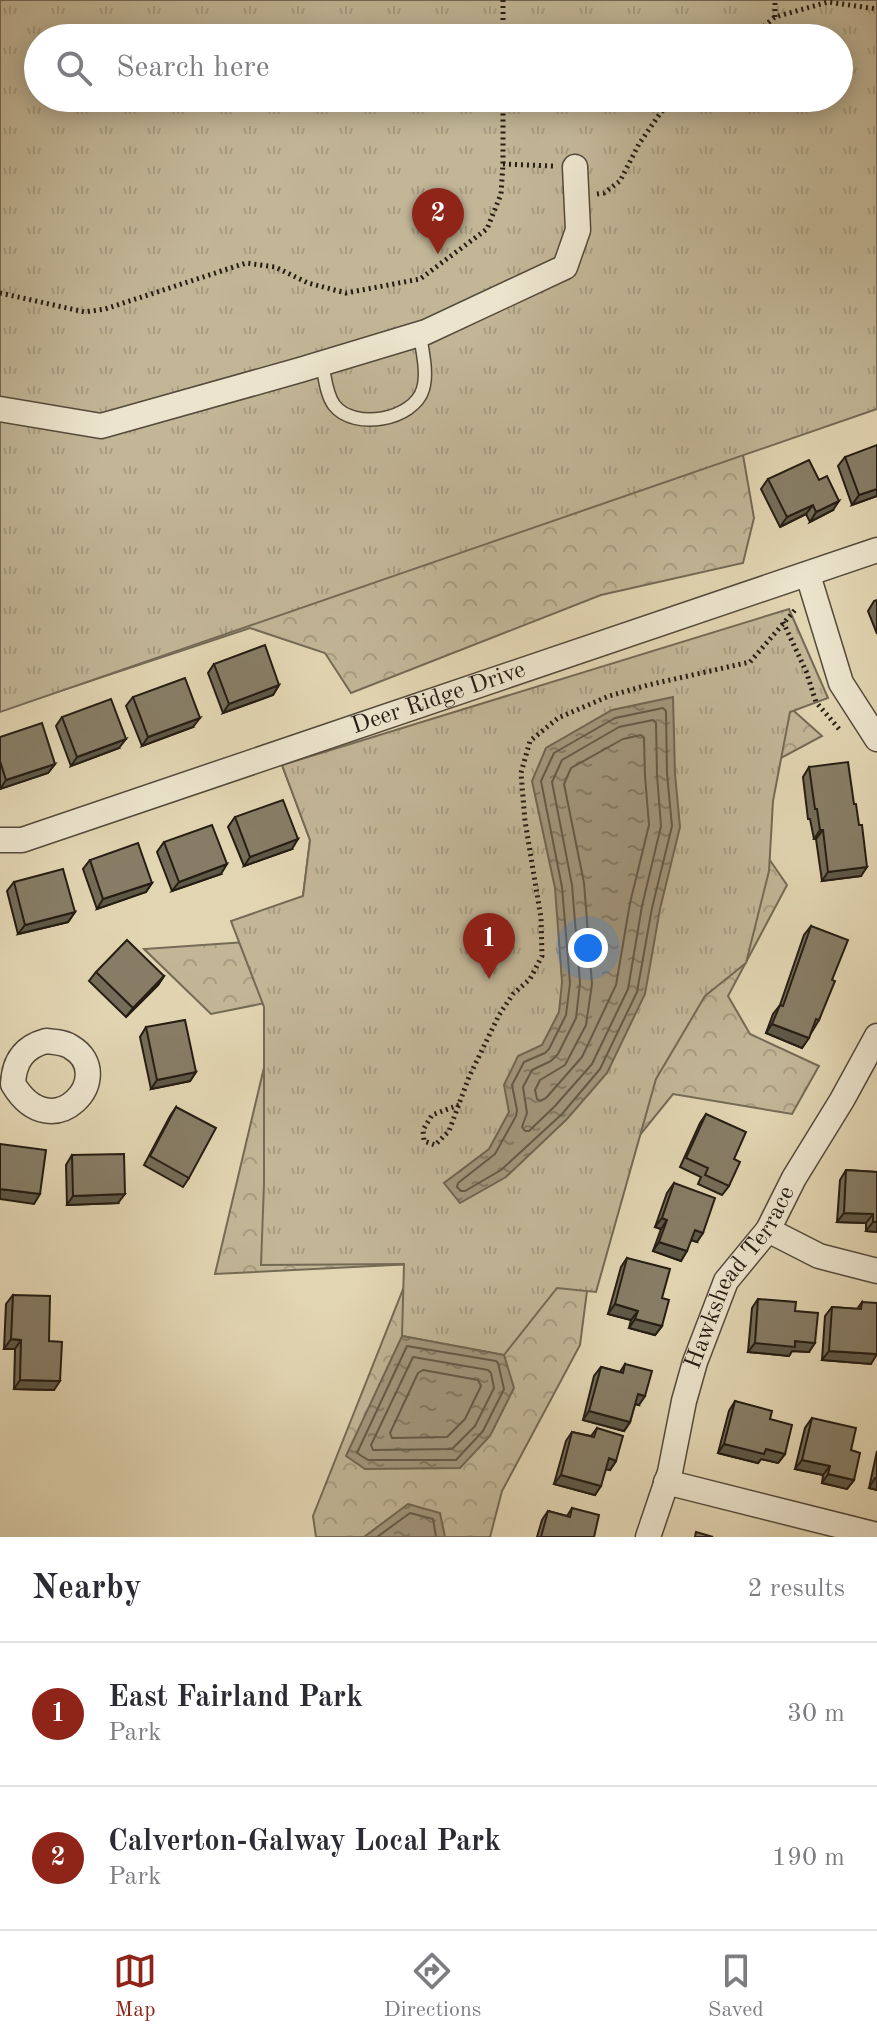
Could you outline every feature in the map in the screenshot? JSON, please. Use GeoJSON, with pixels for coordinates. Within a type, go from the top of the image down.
{"type":"FeatureCollection","features":[{"type":"Feature","properties":{"kind":"street"},"geometry":{"type":"LineString","coordinates":[[0,409],[101,426],[420,334],[565,267],[578,230],[575,167]]}},
{"type":"Feature","properties":{"kind":"street","name":"Deer Ridge Drive"},"geometry":{"type":"LineString","coordinates":[[0,840],[22,840],[811,585],[877,550]]}},
{"type":"Feature","properties":{"kind":"street"},"geometry":{"type":"LineString","coordinates":[[811,585],[841,683],[877,739]]}},
{"type":"Feature","properties":{"kind":"street","name":"Hawkshead Terrace"},"geometry":{"type":"LineString","coordinates":[[648,1537],[670,1472],[695,1362],[726,1281],[768,1230],[794,1178],[877,1036]]}},
{"type":"Feature","properties":{"kind":"street"},"geometry":{"type":"LineString","coordinates":[[768,1230],[819,1256],[877,1271]]}},
{"type":"Feature","properties":{"kind":"street"},"geometry":{"type":"LineString","coordinates":[[666,1482],[877,1535]]}},
{"type":"Feature","properties":{"kind":"lane"},"geometry":{"type":"LineString","coordinates":[[322,364],[328,393],[335,407],[350,417],[372,421],[395,416],[411,406],[423,392],[425,374],[420,334]]}},
{"type":"Feature","properties":{"kind":"path"},"geometry":{"type":"LineString","coordinates":[[503,0],[503,24]]}},
{"type":"Feature","properties":{"kind":"path"},"geometry":{"type":"LineString","coordinates":[[775,0],[775,17]]}},
{"type":"Feature","properties":{"kind":"path"},"geometry":{"type":"LineString","coordinates":[[767,24],[775,17],[828,2],[877,9]]}},
{"type":"Feature","properties":{"kind":"path"},"geometry":{"type":"LineString","coordinates":[[0,293],[85,312],[105,309],[246,263],[275,267],[308,283],[346,293],[420,279],[487,229],[501,194],[503,112]]}},
{"type":"Feature","properties":{"kind":"path"},"geometry":{"type":"LineString","coordinates":[[576,197],[604,193],[620,181],[639,144],[661,112]]}},
{"type":"Feature","properties":{"kind":"path"},"geometry":{"type":"LineString","coordinates":[[503,164],[575,167]]}},
{"type":"Feature","properties":{"kind":"path"},"geometry":{"type":"LineString","coordinates":[[459,1105],[432,1115],[423,1130],[424,1141],[435,1145],[449,1131],[459,1105],[469,1077],[499,1015],[513,994],[530,979],[542,956],[541,918],[525,821],[521,773],[530,741],[558,718],[609,696],[750,662],[811,585]]}},
{"type":"Feature","properties":{"kind":"green space"},"geometry":{"type":"Polygon","coordinates":[[[0,0],[877,0],[877,409],[0,712],[0,0]]]}},
{"type":"Feature","properties":{"kind":"green space"},"geometry":{"type":"Polygon","coordinates":[[[0,433],[743,455],[754,518],[743,563],[601,595],[351,693],[325,653],[250,628],[0,711],[0,433]]]}},
{"type":"Feature","properties":{"kind":"green space"},"geometry":{"type":"Polygon","coordinates":[[[789,609],[828,698],[790,712],[773,801],[769,871],[746,963],[705,996],[656,1079],[596,1292],[557,1288],[504,1355],[402,1336],[404,1264],[261,1265],[264,1007],[231,921],[303,896],[310,840],[282,765],[789,609]]]}},
{"type":"Feature","properties":{"kind":"green space"},"geometry":{"type":"Polygon","coordinates":[[[776,695],[822,736],[766,766],[756,840],[787,885],[728,996],[750,1034],[819,1066],[792,1114],[673,1094],[601,1183],[580,1345],[502,1491],[490,1537],[316,1537],[313,1516],[413,1264],[215,1274],[280,1000],[211,1014],[144,949],[246,942],[303,896],[310,840],[282,765],[776,695]]]}},
{"type":"Feature","properties":{"kind":"water"},"geometry":{"type":"Polygon","coordinates":[[[673,697],[680,827],[660,909],[645,994],[607,1073],[567,1119],[506,1177],[460,1203],[444,1183],[489,1149],[509,1112],[504,1085],[518,1056],[542,1045],[559,1012],[562,982],[555,888],[532,781],[546,748],[612,710],[673,697]]]}},
{"type":"Feature","properties":{"kind":"water"},"geometry":{"type":"Polygon","coordinates":[[[402,1336],[504,1355],[514,1388],[490,1436],[460,1468],[365,1469],[346,1456],[402,1336]]]}},
{"type":"Feature","properties":{"kind":"water"},"geometry":{"type":"Polygon","coordinates":[[[408,1504],[440,1513],[445,1537],[364,1537],[408,1504]]]}},
{"type":"Feature","properties":{"kind":"building"},"geometry":{"type":"Polygon","coordinates":[[[877,445],[877,489],[859,495],[845,457],[877,445]]]}},
{"type":"Feature","properties":{"kind":"building"},"geometry":{"type":"Polygon","coordinates":[[[809,460],[819,480],[827,476],[839,501],[816,512],[813,505],[787,517],[768,479],[809,460]]]}},
{"type":"Feature","properties":{"kind":"building"},"geometry":{"type":"Polygon","coordinates":[[[265,645],[279,685],[229,704],[214,664],[265,645]]]}},
{"type":"Feature","properties":{"kind":"building"},"geometry":{"type":"Polygon","coordinates":[[[185,678],[200,718],[148,737],[133,697],[185,678]]]}},
{"type":"Feature","properties":{"kind":"building"},"geometry":{"type":"Polygon","coordinates":[[[111,699],[126,739],[77,757],[62,717],[111,699]]]}},
{"type":"Feature","properties":{"kind":"building"},"geometry":{"type":"Polygon","coordinates":[[[42,723],[55,764],[6,780],[0,761],[0,737],[42,723]]]}},
{"type":"Feature","properties":{"kind":"building"},"geometry":{"type":"Polygon","coordinates":[[[848,762],[854,804],[859,825],[862,825],[867,867],[828,872],[823,830],[820,830],[815,809],[809,767],[848,762]]]}},
{"type":"Feature","properties":{"kind":"building"},"geometry":{"type":"Polygon","coordinates":[[[283,800],[298,839],[250,857],[235,817],[283,800]]]}},
{"type":"Feature","properties":{"kind":"building"},"geometry":{"type":"Polygon","coordinates":[[[212,825],[227,864],[179,882],[164,842],[212,825]]]}},
{"type":"Feature","properties":{"kind":"building"},"geometry":{"type":"Polygon","coordinates":[[[138,843],[152,883],[103,899],[90,860],[138,843]]]}},
{"type":"Feature","properties":{"kind":"building"},"geometry":{"type":"Polygon","coordinates":[[[63,869],[75,912],[25,925],[14,882],[63,869]]]}},
{"type":"Feature","properties":{"kind":"building"},"geometry":{"type":"Polygon","coordinates":[[[811,926],[848,940],[832,980],[835,981],[809,1038],[772,1024],[780,1005],[783,1006],[811,926]]]}},
{"type":"Feature","properties":{"kind":"building"},"geometry":{"type":"Polygon","coordinates":[[[127,940],[164,976],[133,1008],[96,972],[127,940]]]}},
{"type":"Feature","properties":{"kind":"building"},"geometry":{"type":"Polygon","coordinates":[[[185,1020],[196,1072],[157,1080],[146,1027],[185,1020]]]}},
{"type":"Feature","properties":{"kind":"building"},"geometry":{"type":"Polygon","coordinates":[[[176,1107],[216,1128],[189,1178],[150,1156],[176,1107]]]}},
{"type":"Feature","properties":{"kind":"building"},"geometry":{"type":"Polygon","coordinates":[[[706,1114],[746,1132],[734,1159],[740,1162],[729,1186],[705,1175],[708,1168],[686,1158],[706,1114]]]}},
{"type":"Feature","properties":{"kind":"building"},"geometry":{"type":"Polygon","coordinates":[[[0,1144],[46,1150],[40,1194],[0,1189],[0,1144]]]}},
{"type":"Feature","properties":{"kind":"building"},"geometry":{"type":"Polygon","coordinates":[[[124,1154],[125,1194],[73,1196],[72,1155],[124,1154]]]}},
{"type":"Feature","properties":{"kind":"building"},"geometry":{"type":"Polygon","coordinates":[[[846,1170],[877,1172],[877,1222],[873,1222],[873,1214],[844,1213],[846,1170]]]}},
{"type":"Feature","properties":{"kind":"building"},"geometry":{"type":"Polygon","coordinates":[[[674,1183],[715,1198],[703,1233],[695,1230],[687,1251],[659,1242],[667,1220],[662,1218],[674,1183]]]}},
{"type":"Feature","properties":{"kind":"building"},"geometry":{"type":"Polygon","coordinates":[[[627,1258],[670,1269],[662,1298],[669,1300],[662,1326],[635,1319],[638,1311],[615,1304],[627,1258]]]}},
{"type":"Feature","properties":{"kind":"building"},"geometry":{"type":"Polygon","coordinates":[[[13,1295],[50,1296],[49,1341],[62,1342],[60,1381],[20,1380],[21,1340],[11,1339],[13,1295]]]}},
{"type":"Feature","properties":{"kind":"building"},"geometry":{"type":"Polygon","coordinates":[[[758,1299],[796,1302],[795,1311],[818,1313],[815,1343],[795,1341],[795,1347],[755,1343],[758,1299]]]}},
{"type":"Feature","properties":{"kind":"building"},"geometry":{"type":"Polygon","coordinates":[[[862,1302],[877,1303],[877,1354],[829,1351],[832,1307],[861,1309],[862,1302]]]}},
{"type":"Feature","properties":{"kind":"building"},"geometry":{"type":"Polygon","coordinates":[[[625,1364],[652,1371],[645,1396],[638,1394],[630,1422],[589,1411],[601,1367],[623,1373],[625,1364]]]}},
{"type":"Feature","properties":{"kind":"building"},"geometry":{"type":"Polygon","coordinates":[[[735,1401],[772,1411],[770,1419],[792,1425],[785,1454],[766,1449],[764,1454],[724,1444],[735,1401]]]}},
{"type":"Feature","properties":{"kind":"building"},"geometry":{"type":"Polygon","coordinates":[[[812,1418],[856,1428],[851,1450],[860,1453],[854,1480],[828,1474],[830,1466],[802,1460],[812,1418]]]}},
{"type":"Feature","properties":{"kind":"building"},"geometry":{"type":"Polygon","coordinates":[[[597,1428],[623,1436],[616,1461],[609,1458],[601,1486],[561,1475],[572,1432],[594,1437],[597,1428]]]}},
{"type":"Feature","properties":{"kind":"building"},"geometry":{"type":"Polygon","coordinates":[[[572,1508],[599,1515],[594,1537],[541,1537],[548,1511],[570,1517],[572,1508]]]}},
{"type":"Feature","properties":{"kind":"building"},"geometry":{"type":"Polygon","coordinates":[[[696,1532],[713,1537],[695,1537],[696,1532]]]}},
{"type":"Feature","properties":{"kind":"place","name":"Calverton-Galway Local Park"},"geometry":{"type":"Point","coordinates":[438,254]}},
{"type":"Feature","properties":{"kind":"place","name":"East Fairland Park"},"geometry":{"type":"Point","coordinates":[489,979]}}]}
